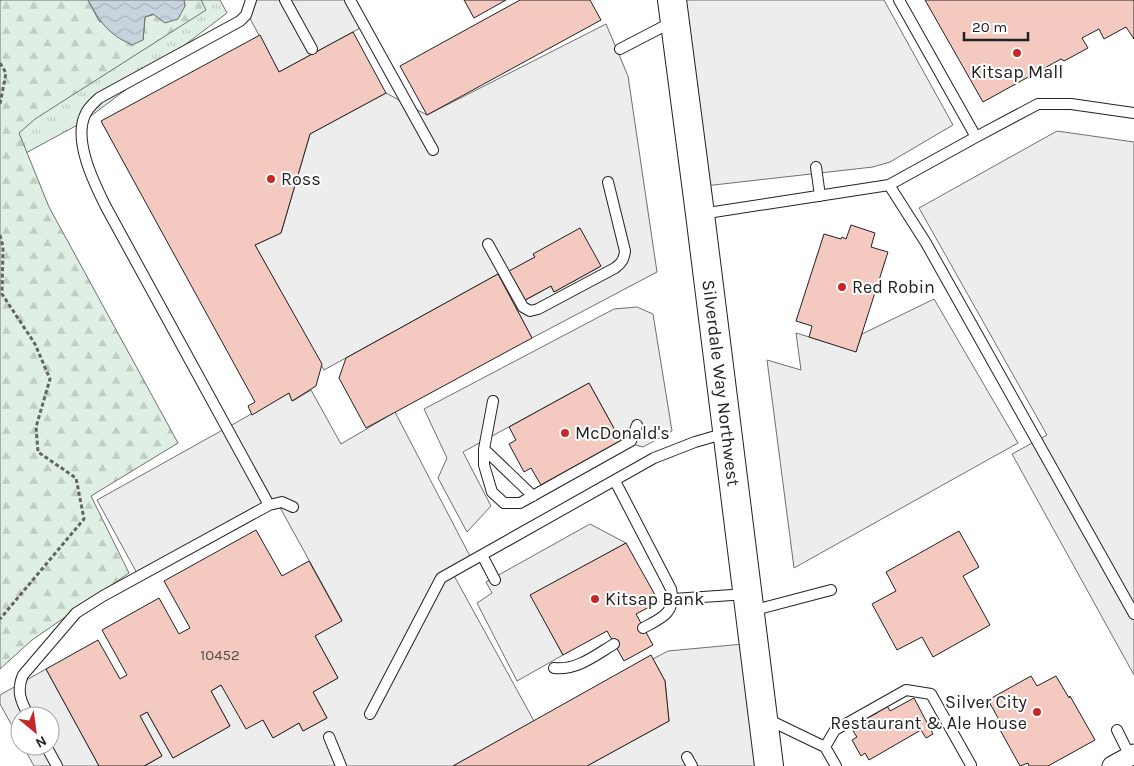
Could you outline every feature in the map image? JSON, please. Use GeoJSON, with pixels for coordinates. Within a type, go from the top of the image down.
{"type":"FeatureCollection","features":[{"type":"Feature","properties":{"kind":"main road","name":"Silverdale Way Northwest"},"geometry":{"type":"LineString","coordinates":[[673,10],[769,766]]}},
{"type":"Feature","properties":{"kind":"street"},"geometry":{"type":"LineString","coordinates":[[1112,766],[1132,755]]}},
{"type":"Feature","properties":{"kind":"lane"},"geometry":{"type":"LineString","coordinates":[[251,0],[247,13],[240,21],[99,98],[90,106],[85,114],[82,133],[86,158],[106,207],[269,505]]}},
{"type":"Feature","properties":{"kind":"lane"},"geometry":{"type":"LineString","coordinates":[[285,0],[312,49]]}},
{"type":"Feature","properties":{"kind":"lane"},"geometry":{"type":"LineString","coordinates":[[350,0],[433,150]]}},
{"type":"Feature","properties":{"kind":"lane"},"geometry":{"type":"LineString","coordinates":[[899,0],[976,136]]}},
{"type":"Feature","properties":{"kind":"lane"},"geometry":{"type":"LineString","coordinates":[[620,49],[673,10]]}},
{"type":"Feature","properties":{"kind":"lane"},"geometry":{"type":"LineString","coordinates":[[700,214],[889,184],[1038,104],[1071,104],[1134,113]]}},
{"type":"Feature","properties":{"kind":"lane"},"geometry":{"type":"LineString","coordinates":[[816,167],[820,196]]}},
{"type":"Feature","properties":{"kind":"lane"},"geometry":{"type":"LineString","coordinates":[[488,244],[523,307],[530,311],[538,309],[621,264],[625,251],[608,182]]}},
{"type":"Feature","properties":{"kind":"lane"},"geometry":{"type":"LineString","coordinates":[[889,184],[926,243],[1134,614]]}},
{"type":"Feature","properties":{"kind":"lane"},"geometry":{"type":"LineString","coordinates":[[493,401],[484,449],[484,465],[492,492],[504,503],[520,503],[631,441],[637,425]]}},
{"type":"Feature","properties":{"kind":"lane"},"geometry":{"type":"LineString","coordinates":[[370,714],[441,578],[654,458],[695,442],[726,433]]}},
{"type":"Feature","properties":{"kind":"lane"},"geometry":{"type":"LineString","coordinates":[[484,449],[533,496]]}},
{"type":"Feature","properties":{"kind":"lane"},"geometry":{"type":"LineString","coordinates":[[614,480],[671,589],[673,599],[670,610],[644,628]]}},
{"type":"Feature","properties":{"kind":"lane"},"geometry":{"type":"LineString","coordinates":[[24,706],[20,696],[22,676],[76,613],[103,596],[269,505],[282,502],[293,507]]}},
{"type":"Feature","properties":{"kind":"lane"},"geometry":{"type":"LineString","coordinates":[[482,555],[495,580]]}},
{"type":"Feature","properties":{"kind":"lane"},"geometry":{"type":"LineString","coordinates":[[673,599],[748,602],[831,590]]}},
{"type":"Feature","properties":{"kind":"lane"},"geometry":{"type":"LineString","coordinates":[[554,668],[572,668],[614,644]]}},
{"type":"Feature","properties":{"kind":"lane"},"geometry":{"type":"LineString","coordinates":[[825,747],[835,730],[906,690],[930,694],[971,764]]}},
{"type":"Feature","properties":{"kind":"lane"},"geometry":{"type":"LineString","coordinates":[[763,718],[825,747],[836,766]]}},
{"type":"Feature","properties":{"kind":"lane"},"geometry":{"type":"LineString","coordinates":[[1117,730],[1132,755]]}},
{"type":"Feature","properties":{"kind":"lane"},"geometry":{"type":"LineString","coordinates":[[329,737],[341,766]]}},
{"type":"Feature","properties":{"kind":"path"},"geometry":{"type":"LineString","coordinates":[[0,63],[6,73],[0,104]]}},
{"type":"Feature","properties":{"kind":"path"},"geometry":{"type":"LineString","coordinates":[[0,234],[2,247],[2,294],[35,344],[50,379],[36,427],[38,452],[76,478],[84,519],[0,619]]}},
{"type":"Feature","properties":{"kind":"green space"},"geometry":{"type":"Polygon","coordinates":[[[0,0],[220,0],[227,13],[83,122],[0,167],[0,0]]]}},
{"type":"Feature","properties":{"kind":"green space"},"geometry":{"type":"Polygon","coordinates":[[[0,0],[88,0],[99,21],[143,40],[145,17],[185,6],[184,0],[201,0],[206,10],[35,119],[19,133],[49,207],[178,443],[91,496],[129,573],[32,640],[0,669],[0,0]]]}},
{"type":"Feature","properties":{"kind":"shaded area"},"geometry":{"type":"Polygon","coordinates":[[[250,0],[350,0],[364,26],[279,72],[247,13],[250,0]]]}},
{"type":"Feature","properties":{"kind":"shaded area"},"geometry":{"type":"Polygon","coordinates":[[[672,0],[884,0],[953,125],[890,162],[873,167],[696,187],[672,0]]]}},
{"type":"Feature","properties":{"kind":"shaded area"},"geometry":{"type":"Polygon","coordinates":[[[606,24],[628,76],[657,272],[532,338],[515,306],[551,286],[554,292],[601,266],[533,255],[535,257],[510,271],[498,274],[324,370],[255,245],[281,233],[310,134],[386,93],[427,115],[606,24]]]}},
{"type":"Feature","properties":{"kind":"shaded area"},"geometry":{"type":"Polygon","coordinates":[[[1057,131],[1134,142],[1134,675],[1012,454],[1047,435],[919,208],[1057,131]]]}},
{"type":"Feature","properties":{"kind":"shaded area"},"geometry":{"type":"Polygon","coordinates":[[[934,299],[1018,443],[794,568],[767,360],[801,370],[796,333],[856,351],[862,334],[934,299]]]}},
{"type":"Feature","properties":{"kind":"shaded area"},"geometry":{"type":"Polygon","coordinates":[[[637,307],[653,314],[672,431],[643,447],[621,441],[589,383],[463,452],[491,506],[467,532],[438,478],[447,458],[424,409],[614,309],[637,307]]]}},
{"type":"Feature","properties":{"kind":"shaded area"},"geometry":{"type":"Polygon","coordinates":[[[311,390],[341,444],[395,412],[472,560],[452,572],[534,721],[453,766],[145,766],[162,756],[140,716],[147,712],[173,758],[230,726],[211,691],[221,685],[263,720],[273,738],[299,723],[303,731],[327,718],[313,692],[338,678],[315,636],[342,620],[277,502],[139,577],[97,500],[289,393],[293,401],[311,390]]]}},
{"type":"Feature","properties":{"kind":"shaded area"},"geometry":{"type":"Polygon","coordinates":[[[590,524],[626,543],[531,595],[563,655],[517,681],[477,603],[492,593],[486,582],[590,524]]]}},
{"type":"Feature","properties":{"kind":"shaded area"},"geometry":{"type":"Polygon","coordinates":[[[754,643],[769,766],[587,766],[669,721],[665,681],[653,659],[668,651],[754,643]]]}},
{"type":"Feature","properties":{"kind":"shaded area"},"geometry":{"type":"Polygon","coordinates":[[[46,669],[99,766],[34,766],[28,756],[60,756],[60,706],[10,706],[10,722],[0,704],[0,695],[46,669]]]}},
{"type":"Feature","properties":{"kind":"water"},"geometry":{"type":"Polygon","coordinates":[[[88,0],[184,0],[185,6],[178,19],[165,23],[153,14],[145,17],[143,40],[132,45],[106,27],[88,0]]]}},
{"type":"Feature","properties":{"kind":"building"},"geometry":{"type":"Polygon","coordinates":[[[464,0],[506,0],[474,18],[464,0]]]}},
{"type":"Feature","properties":{"kind":"building"},"geometry":{"type":"Polygon","coordinates":[[[520,0],[590,0],[601,20],[427,115],[400,66],[520,0]]]}},
{"type":"Feature","properties":{"kind":"building","name":"Kitsap Mall"},"geometry":{"type":"Polygon","coordinates":[[[925,0],[1134,0],[1134,39],[1126,27],[1104,39],[1099,29],[1082,38],[1088,48],[1064,61],[1061,59],[983,102],[925,0]]]}},
{"type":"Feature","properties":{"kind":"building"},"geometry":{"type":"Polygon","coordinates":[[[353,32],[386,93],[310,134],[281,233],[255,245],[322,364],[316,386],[292,401],[289,393],[252,415],[248,406],[255,402],[101,121],[260,35],[279,72],[353,32]]]}},
{"type":"Feature","properties":{"kind":"building","name":"Red Robin"},"geometry":{"type":"Polygon","coordinates":[[[851,225],[875,233],[871,247],[888,252],[856,352],[809,337],[812,326],[796,321],[824,234],[846,239],[851,225]]]}},
{"type":"Feature","properties":{"kind":"building"},"geometry":{"type":"Polygon","coordinates":[[[580,228],[601,266],[554,292],[551,286],[525,300],[509,271],[535,257],[533,254],[580,228]]]}},
{"type":"Feature","properties":{"kind":"building"},"geometry":{"type":"Polygon","coordinates":[[[498,274],[532,338],[366,428],[339,378],[346,358],[498,274]]]}},
{"type":"Feature","properties":{"kind":"building","name":"McDonald's"},"geometry":{"type":"Polygon","coordinates":[[[589,383],[621,441],[541,485],[531,468],[524,472],[509,444],[516,440],[509,427],[589,383]]]}},
{"type":"Feature","properties":{"kind":"building"},"geometry":{"type":"Polygon","coordinates":[[[256,530],[282,576],[309,561],[342,621],[315,636],[338,678],[313,692],[327,718],[303,731],[299,723],[273,738],[263,720],[246,729],[221,685],[211,691],[230,726],[173,758],[147,712],[140,716],[162,756],[144,766],[99,766],[46,669],[98,640],[120,679],[127,675],[102,630],[159,598],[179,634],[190,628],[164,581],[256,530]]]}},
{"type":"Feature","properties":{"kind":"building"},"geometry":{"type":"Polygon","coordinates":[[[959,531],[979,567],[963,576],[990,625],[933,657],[922,637],[897,650],[872,604],[896,591],[886,572],[959,531]]]}},
{"type":"Feature","properties":{"kind":"building"},"geometry":{"type":"Polygon","coordinates":[[[626,543],[659,602],[636,614],[653,645],[624,661],[607,631],[563,655],[530,595],[626,543]]]}},
{"type":"Feature","properties":{"kind":"building"},"geometry":{"type":"Polygon","coordinates":[[[651,655],[665,681],[669,721],[587,766],[453,766],[651,655]]]}},
{"type":"Feature","properties":{"kind":"building","name":"Silver City Restaurant & Ale House"},"geometry":{"type":"Polygon","coordinates":[[[1031,676],[1037,686],[1056,676],[1069,698],[1070,696],[1095,740],[1048,766],[1029,766],[1028,763],[1020,766],[999,728],[1002,725],[988,700],[1031,676]]]}},
{"type":"Feature","properties":{"kind":"building"},"geometry":{"type":"Polygon","coordinates":[[[914,698],[933,734],[926,738],[921,730],[869,760],[865,753],[861,756],[852,740],[857,737],[853,731],[869,722],[867,718],[877,713],[874,708],[885,702],[890,711],[914,698]]]}},
{"type":"Feature","properties":{"kind":"place","name":"Kitsap Mall"},"geometry":{"type":"Point","coordinates":[1017,53]}},
{"type":"Feature","properties":{"kind":"place","name":"Ross"},"geometry":{"type":"Point","coordinates":[271,179]}},
{"type":"Feature","properties":{"kind":"place","name":"Red Robin"},"geometry":{"type":"Point","coordinates":[842,287]}},
{"type":"Feature","properties":{"kind":"place","name":"McDonald's"},"geometry":{"type":"Point","coordinates":[565,433]}},
{"type":"Feature","properties":{"kind":"place","name":"Kitsap Bank"},"geometry":{"type":"Point","coordinates":[595,599]}},
{"type":"Feature","properties":{"kind":"place","name":"Silver City Restaurant & Ale House"},"geometry":{"type":"Point","coordinates":[1037,712]}}]}
